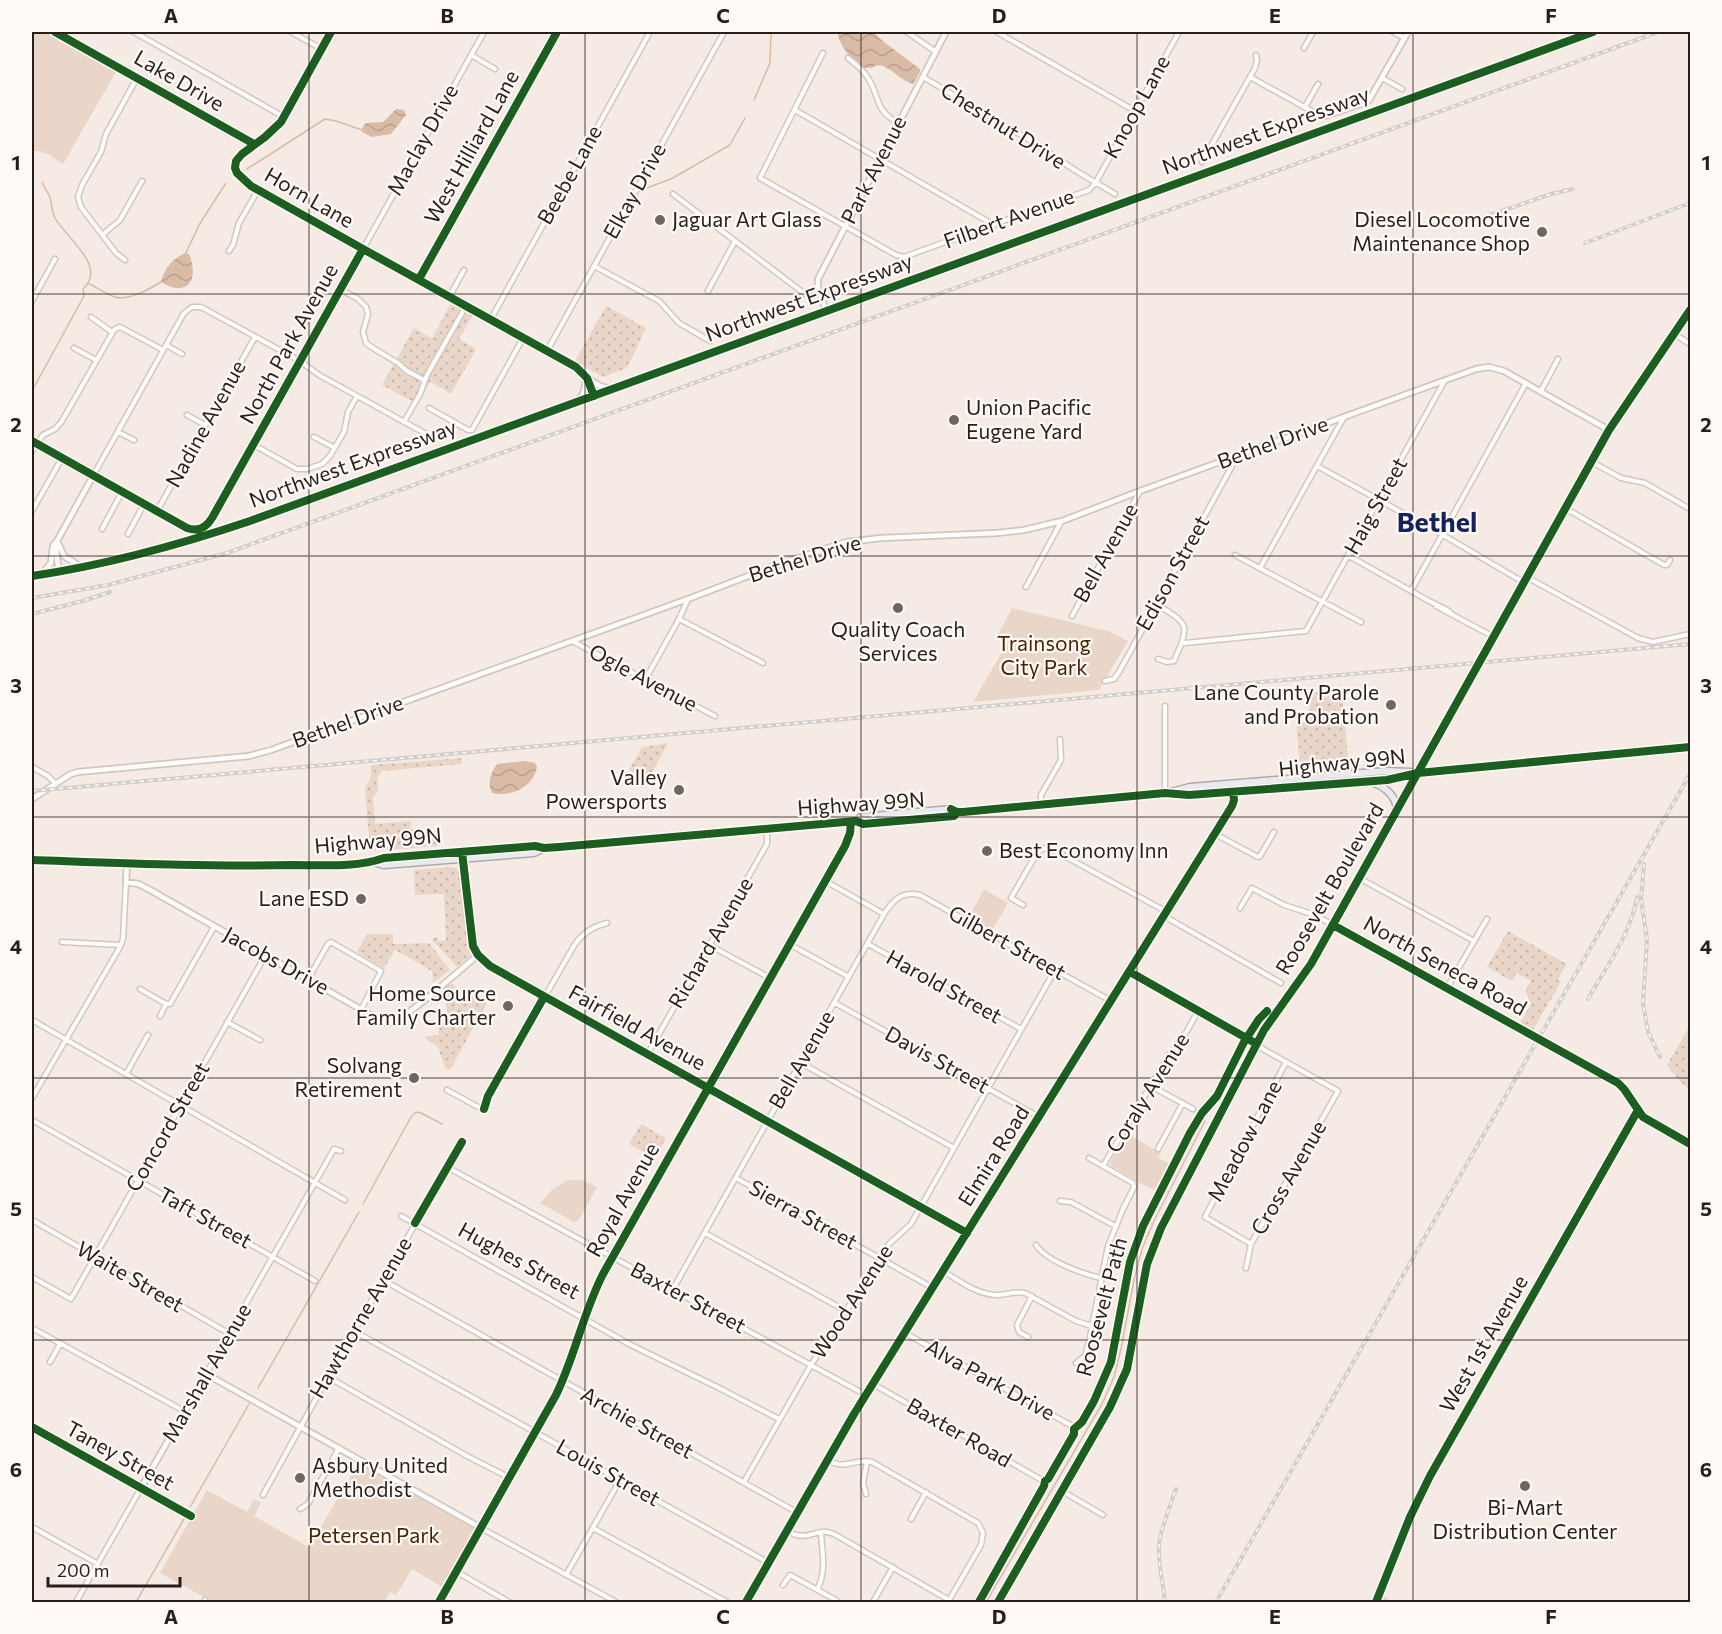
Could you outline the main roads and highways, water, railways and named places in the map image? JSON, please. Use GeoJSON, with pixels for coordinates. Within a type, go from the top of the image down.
{"type":"FeatureCollection","features":[{"type":"Feature","properties":{"kind":"main road","name":"Northwest Expressway"},"geometry":{"type":"LineString","coordinates":[[32,576],[59,572],[197,539],[1593,32]]}},
{"type":"Feature","properties":{"kind":"main road","name":"Roosevelt Boulevard"},"geometry":{"type":"LineString","coordinates":[[998,1602],[1110,1407],[1127,1369],[1143,1281],[1154,1245],[1256,1044],[1281,1004],[1304,974],[1333,925],[1609,430],[1690,310]]}},
{"type":"Feature","properties":{"kind":"main road","name":"Highway 99N"},"geometry":{"type":"LineString","coordinates":[[32,860],[252,866],[372,862],[384,858],[534,853],[544,848],[854,821],[863,824],[954,816],[957,812],[1165,794],[1189,795],[1387,780],[1418,773],[1690,747]]}},
{"type":"Feature","properties":{"kind":"main road","name":"Highway 99N"},"geometry":{"type":"LineString","coordinates":[[1165,794],[1190,787],[1387,771],[1418,773]]}},
{"type":"Feature","properties":{"kind":"main road"},"geometry":{"type":"LineString","coordinates":[[1367,781],[1378,784],[1395,798],[1397,809]]}},
{"type":"Feature","properties":{"kind":"main road","name":"North Seneca Road"},"geometry":{"type":"LineString","coordinates":[[1333,925],[1618,1083],[1646,1119],[1690,1144]]}},
{"type":"Feature","properties":{"kind":"main road","name":"West 1st Avenue"},"geometry":{"type":"LineString","coordinates":[[1604,1171],[1638,1110]]}},
{"type":"Feature","properties":{"kind":"water"},"geometry":{"type":"Polygon","coordinates":[[[838,32],[873,32],[920,69],[913,84],[882,66],[866,68],[857,63],[840,42],[838,32]]]}},
{"type":"Feature","properties":{"kind":"water"},"geometry":{"type":"Polygon","coordinates":[[[396,109],[404,110],[406,115],[391,134],[372,137],[362,132],[366,123],[383,122],[396,109]]]}},
{"type":"Feature","properties":{"kind":"water"},"geometry":{"type":"Polygon","coordinates":[[[185,253],[189,254],[192,264],[193,274],[189,283],[178,288],[161,282],[169,265],[185,253]]]}},
{"type":"Feature","properties":{"kind":"water"},"geometry":{"type":"Polygon","coordinates":[[[525,761],[535,763],[537,767],[526,786],[506,794],[492,793],[490,778],[497,764],[525,761]]]}},
{"type":"Feature","properties":{"kind":"waterway"},"geometry":{"type":"LineString","coordinates":[[754,100],[770,63],[771,32]]}},
{"type":"Feature","properties":{"kind":"waterway"},"geometry":{"type":"LineString","coordinates":[[644,189],[671,179],[730,145],[745,118]]}},
{"type":"Feature","properties":{"kind":"waterway"},"geometry":{"type":"LineString","coordinates":[[247,169],[325,119],[362,130]]}},
{"type":"Feature","properties":{"kind":"waterway"},"geometry":{"type":"LineString","coordinates":[[32,391],[84,296],[83,289],[89,280],[91,271],[82,252],[55,218],[49,195],[42,182]]}},
{"type":"Feature","properties":{"kind":"waterway"},"geometry":{"type":"LineString","coordinates":[[186,253],[199,225],[226,183]]}},
{"type":"Feature","properties":{"kind":"waterway"},"geometry":{"type":"LineString","coordinates":[[89,284],[120,298],[139,294],[161,282]]}},
{"type":"Feature","properties":{"kind":"waterway"},"geometry":{"type":"LineString","coordinates":[[363,1204],[411,1117],[419,1112],[442,1124]]}},
{"type":"Feature","properties":{"kind":"waterway"},"geometry":{"type":"LineString","coordinates":[[986,1602],[1102,1404],[1114,1377],[1142,1249],[1205,1121]]}},
{"type":"Feature","properties":{"kind":"waterway"},"geometry":{"type":"LineString","coordinates":[[258,1388],[359,1212]]}},
{"type":"Feature","properties":{"kind":"waterway"},"geometry":{"type":"LineString","coordinates":[[190,1507],[249,1404]]}},
{"type":"Feature","properties":{"kind":"waterway"},"geometry":{"type":"LineString","coordinates":[[136,1602],[184,1519]]}},
{"type":"Feature","properties":{"kind":"railway"},"geometry":{"type":"LineString","coordinates":[[32,598],[108,585],[227,553],[1658,32]]}},
{"type":"Feature","properties":{"kind":"railway"},"geometry":{"type":"LineString","coordinates":[[1478,219],[1551,194],[1573,189]]}},
{"type":"Feature","properties":{"kind":"railway"},"geometry":{"type":"LineString","coordinates":[[1585,243],[1690,203]]}},
{"type":"Feature","properties":{"kind":"railway"},"geometry":{"type":"LineString","coordinates":[[32,614],[110,592]]}},
{"type":"Feature","properties":{"kind":"railway"},"geometry":{"type":"LineString","coordinates":[[32,791],[1690,644]]}},
{"type":"Feature","properties":{"kind":"railway"},"geometry":{"type":"LineString","coordinates":[[1216,1602],[1690,774]]}},
{"type":"Feature","properties":{"kind":"railway"},"geometry":{"type":"LineString","coordinates":[[1644,864],[1641,899],[1647,940],[1643,1003],[1648,1032],[1660,1057]]}},
{"type":"Feature","properties":{"kind":"railway"},"geometry":{"type":"LineString","coordinates":[[1588,999],[1624,937],[1637,897]]}},
{"type":"Feature","properties":{"kind":"railway"},"geometry":{"type":"LineString","coordinates":[[1165,1602],[1159,1545],[1176,1489]]}},
{"type":"Feature","properties":{"kind":"place","name":"Jaguar Art Glass"},"geometry":{"type":"Point","coordinates":[660,220]}},
{"type":"Feature","properties":{"kind":"place","name":"Diesel Locomotive Maintenance Shop"},"geometry":{"type":"Point","coordinates":[1542,232]}},
{"type":"Feature","properties":{"kind":"place","name":"Union Pacific Eugene Yard"},"geometry":{"type":"Point","coordinates":[954,420]}},
{"type":"Feature","properties":{"kind":"place","name":"Quality Coach Services"},"geometry":{"type":"Point","coordinates":[898,608]}},
{"type":"Feature","properties":{"kind":"place","name":"Lane County Parole and Probation"},"geometry":{"type":"Point","coordinates":[1391,705]}},
{"type":"Feature","properties":{"kind":"place","name":"Valley Powersports"},"geometry":{"type":"Point","coordinates":[679,790]}},
{"type":"Feature","properties":{"kind":"place","name":"Best Economy Inn"},"geometry":{"type":"Point","coordinates":[987,851]}},
{"type":"Feature","properties":{"kind":"place","name":"Lane ESD"},"geometry":{"type":"Point","coordinates":[361,899]}},
{"type":"Feature","properties":{"kind":"place","name":"Home Source Family Charter"},"geometry":{"type":"Point","coordinates":[508,1006]}},
{"type":"Feature","properties":{"kind":"place","name":"Solvang Retirement"},"geometry":{"type":"Point","coordinates":[414,1078]}},
{"type":"Feature","properties":{"kind":"place","name":"Asbury United Methodist"},"geometry":{"type":"Point","coordinates":[300,1478]}},
{"type":"Feature","properties":{"kind":"place","name":"Bi-Mart Distribution Center"},"geometry":{"type":"Point","coordinates":[1525,1486]}},
{"type":"Feature","properties":{"kind":"district","name":"Bethel"},"geometry":{"type":"Point","coordinates":[1437,523]}},
{"type":"Feature","properties":{"kind":"park label","name":"Trainsong City Park"},"geometry":{"type":"Point","coordinates":[1044,656]}},
{"type":"Feature","properties":{"kind":"park label","name":"Petersen Park"},"geometry":{"type":"Point","coordinates":[374,1536]}}]}
